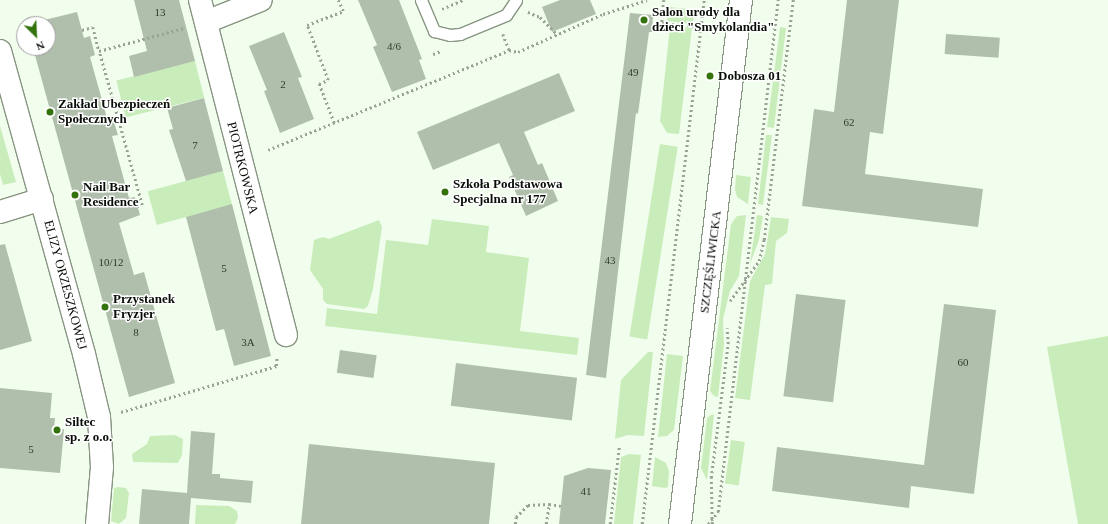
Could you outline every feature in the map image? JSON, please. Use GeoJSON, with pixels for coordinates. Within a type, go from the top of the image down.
{"type":"FeatureCollection","features":[{"type":"Feature","properties":{"kind":"street","name":"PIOTRKOWSKA"},"geometry":{"type":"LineString","coordinates":[[200,0],[196,25],[281,344]]}},
{"type":"Feature","properties":{"kind":"street"},"geometry":{"type":"LineString","coordinates":[[196,25],[261,0]]}},
{"type":"Feature","properties":{"kind":"street","name":"SZCZĘŚLIWICKA"},"geometry":{"type":"LineString","coordinates":[[680,524],[741,0]]}},
{"type":"Feature","properties":{"kind":"street","name":"ELIZY ORZESZKOWEJ"},"geometry":{"type":"LineString","coordinates":[[0,51],[42,199],[98,417],[102,467],[96,524]]}},
{"type":"Feature","properties":{"kind":"street"},"geometry":{"type":"LineString","coordinates":[[0,212],[42,199]]}},
{"type":"Feature","properties":{"kind":"lane"},"geometry":{"type":"LineString","coordinates":[[421,0],[434,31],[450,35],[460,34],[506,15],[515,3]]}},
{"type":"Feature","properties":{"kind":"path"},"geometry":{"type":"LineString","coordinates":[[334,123],[319,84],[328,80],[307,25],[343,11],[338,0]]}},
{"type":"Feature","properties":{"kind":"path"},"geometry":{"type":"LineString","coordinates":[[427,15],[463,0]]}},
{"type":"Feature","properties":{"kind":"path"},"geometry":{"type":"LineString","coordinates":[[268,150],[509,50],[524,49],[556,33],[647,0]]}},
{"type":"Feature","properties":{"kind":"path"},"geometry":{"type":"LineString","coordinates":[[664,0],[662,23],[701,28]]}},
{"type":"Feature","properties":{"kind":"path"},"geometry":{"type":"LineString","coordinates":[[642,524],[704,0]]}},
{"type":"Feature","properties":{"kind":"path"},"geometry":{"type":"LineString","coordinates":[[708,524],[718,512],[778,0]]}},
{"type":"Feature","properties":{"kind":"path"},"geometry":{"type":"LineString","coordinates":[[729,304],[736,289],[759,260],[764,240],[793,0]]}},
{"type":"Feature","properties":{"kind":"path"},"geometry":{"type":"LineString","coordinates":[[515,3],[540,17],[556,33]]}},
{"type":"Feature","properties":{"kind":"path"},"geometry":{"type":"LineString","coordinates":[[99,50],[196,25]]}},
{"type":"Feature","properties":{"kind":"path"},"geometry":{"type":"LineString","coordinates":[[82,30],[93,27],[142,205],[137,206]]}},
{"type":"Feature","properties":{"kind":"path"},"geometry":{"type":"LineString","coordinates":[[712,524],[710,478],[728,344],[727,326]]}},
{"type":"Feature","properties":{"kind":"path"},"geometry":{"type":"LineString","coordinates":[[117,413],[276,366],[281,344]]}},
{"type":"Feature","properties":{"kind":"path"},"geometry":{"type":"LineString","coordinates":[[610,524],[619,447]]}},
{"type":"Feature","properties":{"kind":"path"},"geometry":{"type":"LineString","coordinates":[[546,524],[548,504]]}},
{"type":"Feature","properties":{"kind":"path"},"geometry":{"type":"LineString","coordinates":[[515,524],[516,517],[528,505],[548,504],[561,506]]}},
{"type":"Feature","properties":{"kind":"green space"},"geometry":{"type":"Polygon","coordinates":[[[669,7],[690,9],[693,12],[693,24],[667,21],[669,7]]]}},
{"type":"Feature","properties":{"kind":"green space"},"geometry":{"type":"Polygon","coordinates":[[[670,26],[692,28],[679,134],[667,133],[660,121],[670,26]]]}},
{"type":"Feature","properties":{"kind":"green space"},"geometry":{"type":"Polygon","coordinates":[[[780,27],[786,28],[774,128],[767,127],[780,27]]]}},
{"type":"Feature","properties":{"kind":"green space"},"geometry":{"type":"Polygon","coordinates":[[[195,61],[204,98],[126,117],[116,81],[195,61]]]}},
{"type":"Feature","properties":{"kind":"green space"},"geometry":{"type":"Polygon","coordinates":[[[0,126],[16,182],[3,185],[0,174],[0,126]]]}},
{"type":"Feature","properties":{"kind":"green space"},"geometry":{"type":"Polygon","coordinates":[[[766,135],[772,135],[763,205],[758,204],[766,135]]]}},
{"type":"Feature","properties":{"kind":"green space"},"geometry":{"type":"Polygon","coordinates":[[[660,144],[678,147],[647,339],[629,337],[660,144]]]}},
{"type":"Feature","properties":{"kind":"green space"},"geometry":{"type":"Polygon","coordinates":[[[223,171],[232,205],[157,225],[148,191],[223,171]]]}},
{"type":"Feature","properties":{"kind":"green space"},"geometry":{"type":"Polygon","coordinates":[[[736,175],[751,177],[748,204],[737,197],[735,190],[736,175]]]}},
{"type":"Feature","properties":{"kind":"green space"},"geometry":{"type":"Polygon","coordinates":[[[746,215],[739,276],[730,291],[723,319],[724,345],[718,397],[714,396],[710,391],[731,224],[737,216],[746,215]]]}},
{"type":"Feature","properties":{"kind":"green space"},"geometry":{"type":"Polygon","coordinates":[[[757,215],[763,216],[759,240],[750,264],[757,215]]]}},
{"type":"Feature","properties":{"kind":"green space"},"geometry":{"type":"Polygon","coordinates":[[[771,217],[789,219],[787,233],[776,241],[772,284],[765,285],[750,400],[735,398],[750,281],[765,254],[771,217]]]}},
{"type":"Feature","properties":{"kind":"green space"},"geometry":{"type":"Polygon","coordinates":[[[432,219],[489,226],[486,252],[529,258],[520,331],[579,338],[577,355],[325,326],[327,308],[377,314],[386,240],[428,245],[432,219]]]}},
{"type":"Feature","properties":{"kind":"green space"},"geometry":{"type":"Polygon","coordinates":[[[379,220],[382,227],[373,289],[368,306],[364,309],[327,304],[323,300],[323,289],[310,270],[314,240],[323,237],[329,239],[379,220]]]}},
{"type":"Feature","properties":{"kind":"green space"},"geometry":{"type":"Polygon","coordinates":[[[1108,336],[1108,524],[1078,524],[1047,347],[1108,336]]]}},
{"type":"Feature","properties":{"kind":"green space"},"geometry":{"type":"Polygon","coordinates":[[[648,352],[653,352],[644,436],[628,435],[615,439],[621,380],[648,352]]]}},
{"type":"Feature","properties":{"kind":"green space"},"geometry":{"type":"Polygon","coordinates":[[[667,354],[683,356],[674,430],[667,436],[658,437],[667,354]]]}},
{"type":"Feature","properties":{"kind":"green space"},"geometry":{"type":"Polygon","coordinates":[[[712,414],[714,415],[707,480],[701,468],[707,418],[712,414]]]}},
{"type":"Feature","properties":{"kind":"green space"},"geometry":{"type":"Polygon","coordinates":[[[175,435],[183,439],[182,455],[178,463],[133,462],[132,454],[147,444],[150,436],[175,435]]]}},
{"type":"Feature","properties":{"kind":"green space"},"geometry":{"type":"Polygon","coordinates":[[[731,440],[745,442],[739,486],[725,484],[731,440]]]}},
{"type":"Feature","properties":{"kind":"green space"},"geometry":{"type":"Polygon","coordinates":[[[629,454],[641,455],[633,524],[614,524],[621,457],[629,454]]]}},
{"type":"Feature","properties":{"kind":"green space"},"geometry":{"type":"Polygon","coordinates":[[[655,457],[666,463],[669,471],[668,487],[652,486],[655,457]]]}},
{"type":"Feature","properties":{"kind":"green space"},"geometry":{"type":"Polygon","coordinates":[[[114,488],[126,488],[129,493],[126,518],[119,524],[111,521],[114,488]]]}},
{"type":"Feature","properties":{"kind":"green space"},"geometry":{"type":"Polygon","coordinates":[[[196,505],[229,506],[237,511],[238,518],[235,524],[195,524],[196,505]]]}},
{"type":"Feature","properties":{"kind":"building"},"geometry":{"type":"Polygon","coordinates":[[[134,0],[179,0],[195,61],[134,77],[129,56],[147,51],[134,0]]]}},
{"type":"Feature","properties":{"kind":"building"},"geometry":{"type":"Polygon","coordinates":[[[358,0],[399,0],[422,59],[419,60],[426,79],[392,92],[373,47],[377,45],[358,0]]]}},
{"type":"Feature","properties":{"kind":"building"},"geometry":{"type":"Polygon","coordinates":[[[560,0],[590,0],[596,14],[552,32],[542,7],[560,0]]]}},
{"type":"Feature","properties":{"kind":"building"},"geometry":{"type":"Polygon","coordinates":[[[847,0],[899,0],[883,134],[870,132],[865,174],[983,189],[978,227],[802,206],[814,109],[834,112],[847,0]]]}},
{"type":"Feature","properties":{"kind":"building"},"geometry":{"type":"Polygon","coordinates":[[[77,12],[84,38],[90,36],[95,55],[90,57],[107,118],[112,116],[118,135],[112,136],[129,198],[135,197],[140,215],[119,223],[134,275],[144,272],[175,383],[129,397],[35,56],[56,56],[56,17],[77,12]]]}},
{"type":"Feature","properties":{"kind":"building"},"geometry":{"type":"Polygon","coordinates":[[[630,13],[653,15],[652,32],[649,32],[638,114],[636,113],[606,378],[586,375],[630,13]]]}},
{"type":"Feature","properties":{"kind":"building"},"geometry":{"type":"Polygon","coordinates":[[[284,32],[302,77],[298,78],[314,119],[280,133],[264,91],[267,90],[249,46],[284,32]]]}},
{"type":"Feature","properties":{"kind":"building"},"geometry":{"type":"Polygon","coordinates":[[[946,34],[1000,38],[998,58],[945,54],[946,34]]]}},
{"type":"Feature","properties":{"kind":"building"},"geometry":{"type":"Polygon","coordinates":[[[559,73],[575,111],[524,132],[538,165],[542,163],[558,201],[526,216],[509,177],[513,175],[499,143],[433,170],[417,132],[559,73]]]}},
{"type":"Feature","properties":{"kind":"building"},"geometry":{"type":"Polygon","coordinates":[[[204,98],[223,171],[186,181],[169,130],[173,129],[167,108],[204,98]]]}},
{"type":"Feature","properties":{"kind":"building"},"geometry":{"type":"Polygon","coordinates":[[[232,204],[271,356],[234,366],[224,329],[216,331],[186,217],[232,204]]]}},
{"type":"Feature","properties":{"kind":"building"},"geometry":{"type":"Polygon","coordinates":[[[5,244],[32,341],[0,350],[0,245],[5,244]]]}},
{"type":"Feature","properties":{"kind":"building"},"geometry":{"type":"Polygon","coordinates":[[[796,294],[846,300],[833,402],[783,396],[796,294]]]}},
{"type":"Feature","properties":{"kind":"building"},"geometry":{"type":"Polygon","coordinates":[[[944,304],[996,310],[974,494],[911,486],[909,508],[772,491],[777,447],[924,465],[944,304]]]}},
{"type":"Feature","properties":{"kind":"building"},"geometry":{"type":"Polygon","coordinates":[[[340,350],[377,355],[373,378],[337,373],[340,350]]]}},
{"type":"Feature","properties":{"kind":"building"},"geometry":{"type":"Polygon","coordinates":[[[456,363],[577,378],[572,421],[451,406],[456,363]]]}},
{"type":"Feature","properties":{"kind":"building"},"geometry":{"type":"Polygon","coordinates":[[[0,388],[52,393],[50,418],[55,418],[54,429],[64,429],[60,473],[0,468],[0,388]]]}},
{"type":"Feature","properties":{"kind":"building"},"geometry":{"type":"Polygon","coordinates":[[[191,431],[215,433],[212,474],[220,474],[220,478],[253,481],[251,503],[191,498],[189,524],[139,524],[142,489],[187,493],[191,431]]]}},
{"type":"Feature","properties":{"kind":"building"},"geometry":{"type":"Polygon","coordinates":[[[309,444],[495,463],[489,524],[301,524],[309,444]]]}},
{"type":"Feature","properties":{"kind":"building"},"geometry":{"type":"Polygon","coordinates":[[[588,468],[611,470],[605,524],[559,524],[564,476],[588,468]]]}},
{"type":"Feature","properties":{"kind":"place","name":"Salon urody dla dzieci \"Smykolandia\""},"geometry":{"type":"Point","coordinates":[644,20]}},
{"type":"Feature","properties":{"kind":"place","name":"Dobosza 01"},"geometry":{"type":"Point","coordinates":[710,76]}},
{"type":"Feature","properties":{"kind":"place","name":"Zakład Ubezpieczeń Społecznych"},"geometry":{"type":"Point","coordinates":[50,112]}},
{"type":"Feature","properties":{"kind":"place","name":"Szkoła Podstawowa Specjalna nr 177"},"geometry":{"type":"Point","coordinates":[445,192]}},
{"type":"Feature","properties":{"kind":"place","name":"Nail Bar Residence"},"geometry":{"type":"Point","coordinates":[75,195]}},
{"type":"Feature","properties":{"kind":"place","name":"Przystanek Fryzjer"},"geometry":{"type":"Point","coordinates":[105,307]}},
{"type":"Feature","properties":{"kind":"place","name":"Siltec sp. z o.o."},"geometry":{"type":"Point","coordinates":[57,430]}}]}
